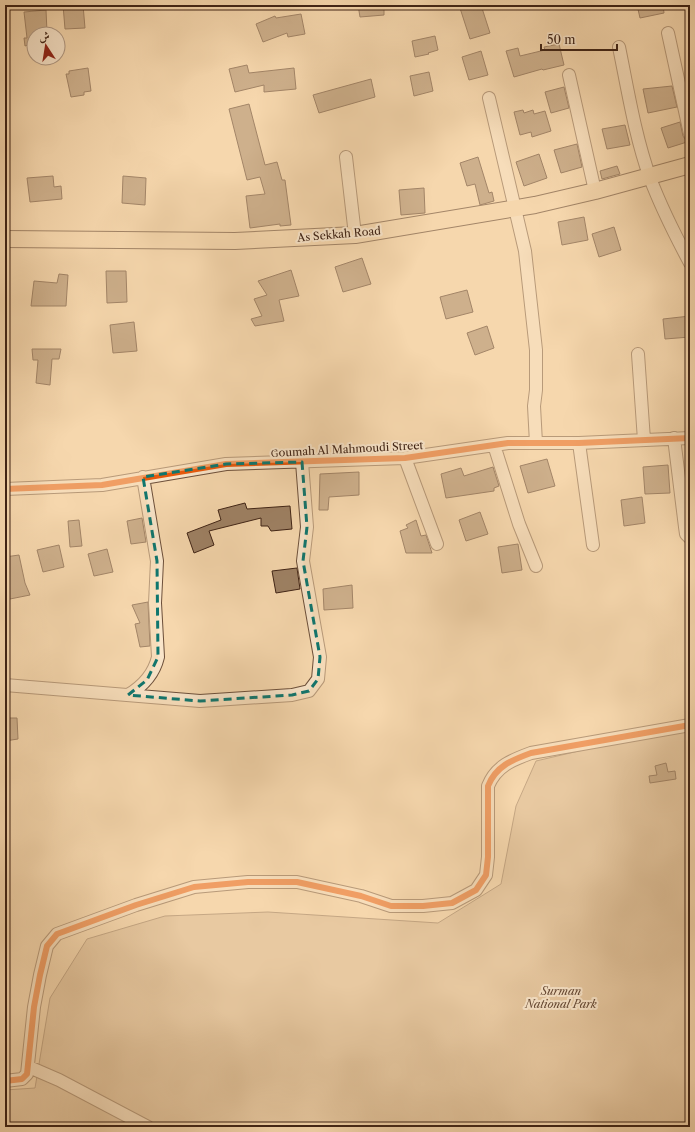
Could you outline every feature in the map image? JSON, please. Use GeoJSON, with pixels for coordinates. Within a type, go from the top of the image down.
{"type":"FeatureCollection","features":[{"type":"Feature","properties":{"kind":"main road","name":"As Sekkah Road"},"geometry":{"type":"LineString","coordinates":[[5,239],[235,241],[355,235],[516,208],[595,191],[690,165]]}},
{"type":"Feature","properties":{"kind":"street"},"geometry":{"type":"LineString","coordinates":[[668,33],[690,134]]}},
{"type":"Feature","properties":{"kind":"street"},"geometry":{"type":"LineString","coordinates":[[619,48],[634,117],[650,177],[673,232],[690,263]]}},
{"type":"Feature","properties":{"kind":"street"},"geometry":{"type":"LineString","coordinates":[[569,75],[595,191]]}},
{"type":"Feature","properties":{"kind":"street"},"geometry":{"type":"LineString","coordinates":[[490,98],[526,251],[536,350],[536,390],[534,406],[536,443]]}},
{"type":"Feature","properties":{"kind":"street"},"geometry":{"type":"LineString","coordinates":[[346,157],[355,235]]}},
{"type":"Feature","properties":{"kind":"street"},"geometry":{"type":"LineString","coordinates":[[638,354],[644,440]]}},
{"type":"Feature","properties":{"kind":"street"},"geometry":{"type":"LineString","coordinates":[[674,438],[686,534],[690,538]]}},
{"type":"Feature","properties":{"kind":"street","name":"Ḡoumah Al Mahmoudi Street"},"geometry":{"type":"LineString","coordinates":[[5,489],[102,485],[226,464],[406,458],[494,445],[690,438]]}},
{"type":"Feature","properties":{"kind":"street"},"geometry":{"type":"LineString","coordinates":[[579,443],[593,545]]}},
{"type":"Feature","properties":{"kind":"street"},"geometry":{"type":"LineString","coordinates":[[494,445],[519,524],[536,566]]}},
{"type":"Feature","properties":{"kind":"street"},"geometry":{"type":"LineString","coordinates":[[406,458],[437,544]]}},
{"type":"Feature","properties":{"kind":"street"},"geometry":{"type":"LineString","coordinates":[[5,685],[200,700],[292,695],[312,689],[318,679],[320,657],[303,561],[307,527],[302,462]]}},
{"type":"Feature","properties":{"kind":"street"},"geometry":{"type":"LineString","coordinates":[[128,695],[147,680],[156,665],[158,657],[155,603],[157,561],[143,477]]}},
{"type":"Feature","properties":{"kind":"street"},"geometry":{"type":"LineString","coordinates":[[5,1081],[25,1077],[29,1067],[34,1007],[40,975],[47,946],[57,934],[136,905],[194,887],[248,882],[298,882],[391,906],[423,906],[452,903],[476,890],[486,875],[488,857],[488,786],[492,775],[507,762],[531,753],[690,725]]}},
{"type":"Feature","properties":{"kind":"street"},"geometry":{"type":"LineString","coordinates":[[29,1067],[59,1080],[148,1127]]}},
{"type":"Feature","properties":{"kind":"highlighted area"},"geometry":{"type":"Polygon","coordinates":[[[302,462],[307,527],[303,561],[320,657],[318,679],[309,691],[292,695],[200,701],[128,695],[147,680],[158,657],[157,561],[143,477],[226,464],[302,462]]]}},
{"type":"Feature","properties":{"kind":"green space","name":"Surman National Park"},"geometry":{"type":"Polygon","coordinates":[[[690,725],[690,1127],[5,1127],[5,1090],[35,1088],[50,998],[87,939],[165,916],[268,912],[438,923],[501,884],[516,806],[536,761],[690,725]]]}},
{"type":"Feature","properties":{"kind":"building"},"geometry":{"type":"Polygon","coordinates":[[[63,5],[83,5],[85,28],[66,29],[63,5]]]}},
{"type":"Feature","properties":{"kind":"building"},"geometry":{"type":"Polygon","coordinates":[[[358,5],[384,5],[384,15],[360,17],[358,5]]]}},
{"type":"Feature","properties":{"kind":"building"},"geometry":{"type":"Polygon","coordinates":[[[459,5],[481,5],[490,33],[470,39],[459,5]]]}},
{"type":"Feature","properties":{"kind":"building"},"geometry":{"type":"Polygon","coordinates":[[[637,5],[663,5],[664,13],[640,18],[637,5]]]}},
{"type":"Feature","properties":{"kind":"building"},"geometry":{"type":"Polygon","coordinates":[[[46,10],[47,26],[26,26],[26,29],[24,12],[46,10]]]}},
{"type":"Feature","properties":{"kind":"building"},"geometry":{"type":"Polygon","coordinates":[[[301,14],[305,34],[288,37],[287,33],[263,42],[256,24],[275,16],[276,18],[301,14]]]}},
{"type":"Feature","properties":{"kind":"building"},"geometry":{"type":"Polygon","coordinates":[[[435,36],[438,50],[428,53],[429,54],[415,57],[412,41],[435,36]]]}},
{"type":"Feature","properties":{"kind":"building"},"geometry":{"type":"Polygon","coordinates":[[[24,38],[26,38],[25,46],[24,38]]]}},
{"type":"Feature","properties":{"kind":"building"},"geometry":{"type":"Polygon","coordinates":[[[559,44],[564,65],[542,69],[514,77],[506,51],[518,48],[520,56],[545,50],[544,47],[559,44]]]}},
{"type":"Feature","properties":{"kind":"building"},"geometry":{"type":"Polygon","coordinates":[[[481,51],[488,75],[469,80],[462,57],[481,51]]]}},
{"type":"Feature","properties":{"kind":"building"},"geometry":{"type":"Polygon","coordinates":[[[247,65],[249,73],[294,68],[296,89],[264,92],[264,85],[235,92],[229,69],[247,65]]]}},
{"type":"Feature","properties":{"kind":"building"},"geometry":{"type":"Polygon","coordinates":[[[88,68],[91,91],[84,92],[84,95],[71,97],[66,74],[69,74],[69,71],[88,68]]]}},
{"type":"Feature","properties":{"kind":"building"},"geometry":{"type":"Polygon","coordinates":[[[429,72],[433,91],[414,96],[410,76],[429,72]]]}},
{"type":"Feature","properties":{"kind":"building"},"geometry":{"type":"Polygon","coordinates":[[[371,79],[375,97],[319,113],[313,95],[371,79]]]}},
{"type":"Feature","properties":{"kind":"building"},"geometry":{"type":"Polygon","coordinates":[[[672,86],[677,107],[648,113],[643,89],[672,86]]]}},
{"type":"Feature","properties":{"kind":"building"},"geometry":{"type":"Polygon","coordinates":[[[564,87],[569,108],[551,113],[545,92],[564,87]]]}},
{"type":"Feature","properties":{"kind":"building"},"geometry":{"type":"Polygon","coordinates":[[[249,104],[265,165],[277,162],[282,180],[285,180],[291,225],[280,226],[280,224],[250,228],[246,196],[265,194],[260,177],[247,180],[229,109],[249,104]]]}},
{"type":"Feature","properties":{"kind":"building"},"geometry":{"type":"Polygon","coordinates":[[[523,110],[524,113],[533,110],[534,114],[545,111],[551,131],[532,137],[531,132],[520,135],[514,112],[523,110]]]}},
{"type":"Feature","properties":{"kind":"building"},"geometry":{"type":"Polygon","coordinates":[[[680,122],[683,136],[687,142],[668,148],[661,128],[680,122]]]}},
{"type":"Feature","properties":{"kind":"building"},"geometry":{"type":"Polygon","coordinates":[[[625,125],[630,145],[607,149],[602,129],[625,125]]]}},
{"type":"Feature","properties":{"kind":"building"},"geometry":{"type":"Polygon","coordinates":[[[577,144],[582,167],[561,173],[554,150],[577,144]]]}},
{"type":"Feature","properties":{"kind":"building"},"geometry":{"type":"Polygon","coordinates":[[[539,154],[547,178],[524,186],[516,162],[539,154]]]}},
{"type":"Feature","properties":{"kind":"building"},"geometry":{"type":"Polygon","coordinates":[[[478,157],[489,193],[492,192],[494,201],[480,205],[475,184],[467,186],[460,163],[478,157]]]}},
{"type":"Feature","properties":{"kind":"building"},"geometry":{"type":"Polygon","coordinates":[[[617,166],[620,174],[602,179],[600,171],[617,166]]]}},
{"type":"Feature","properties":{"kind":"building"},"geometry":{"type":"Polygon","coordinates":[[[53,176],[54,187],[61,186],[62,199],[30,202],[27,178],[53,176]]]}},
{"type":"Feature","properties":{"kind":"building"},"geometry":{"type":"Polygon","coordinates":[[[123,176],[146,178],[145,205],[122,203],[123,176]]]}},
{"type":"Feature","properties":{"kind":"building"},"geometry":{"type":"Polygon","coordinates":[[[424,188],[425,213],[401,215],[399,190],[424,188]]]}},
{"type":"Feature","properties":{"kind":"building"},"geometry":{"type":"Polygon","coordinates":[[[584,217],[588,240],[562,245],[558,222],[584,217]]]}},
{"type":"Feature","properties":{"kind":"building"},"geometry":{"type":"Polygon","coordinates":[[[614,227],[621,250],[599,257],[592,234],[614,227]]]}},
{"type":"Feature","properties":{"kind":"building"},"geometry":{"type":"Polygon","coordinates":[[[362,258],[371,284],[343,292],[335,267],[362,258]]]}},
{"type":"Feature","properties":{"kind":"building"},"geometry":{"type":"Polygon","coordinates":[[[291,270],[299,296],[279,300],[284,321],[255,326],[251,319],[262,316],[254,299],[267,295],[258,281],[291,270]]]}},
{"type":"Feature","properties":{"kind":"building"},"geometry":{"type":"Polygon","coordinates":[[[106,271],[126,271],[127,302],[107,303],[106,271]]]}},
{"type":"Feature","properties":{"kind":"building"},"geometry":{"type":"Polygon","coordinates":[[[59,274],[68,275],[66,306],[31,306],[34,281],[57,283],[59,274]]]}},
{"type":"Feature","properties":{"kind":"building"},"geometry":{"type":"Polygon","coordinates":[[[467,290],[473,312],[446,319],[440,297],[467,290]]]}},
{"type":"Feature","properties":{"kind":"building"},"geometry":{"type":"Polygon","coordinates":[[[690,316],[690,337],[665,339],[663,319],[690,316]]]}},
{"type":"Feature","properties":{"kind":"building"},"geometry":{"type":"Polygon","coordinates":[[[134,322],[137,351],[113,353],[110,325],[134,322]]]}},
{"type":"Feature","properties":{"kind":"building"},"geometry":{"type":"Polygon","coordinates":[[[487,326],[494,348],[475,355],[467,333],[487,326]]]}},
{"type":"Feature","properties":{"kind":"building"},"geometry":{"type":"Polygon","coordinates":[[[32,349],[61,349],[59,359],[52,359],[50,385],[36,383],[38,360],[33,360],[32,349]]]}},
{"type":"Feature","properties":{"kind":"building"},"geometry":{"type":"Polygon","coordinates":[[[547,459],[555,486],[528,493],[520,466],[547,459]]]}},
{"type":"Feature","properties":{"kind":"building"},"geometry":{"type":"Polygon","coordinates":[[[668,465],[670,493],[645,494],[643,467],[668,465]]]}},
{"type":"Feature","properties":{"kind":"building"},"geometry":{"type":"Polygon","coordinates":[[[493,467],[499,486],[494,488],[494,491],[446,498],[441,474],[461,468],[464,476],[493,467]]]}},
{"type":"Feature","properties":{"kind":"building"},"geometry":{"type":"Polygon","coordinates":[[[359,472],[359,495],[329,497],[328,510],[319,510],[320,474],[359,472]]]}},
{"type":"Feature","properties":{"kind":"building"},"geometry":{"type":"Polygon","coordinates":[[[642,497],[645,523],[624,526],[621,500],[642,497]]]}},
{"type":"Feature","properties":{"kind":"building"},"geometry":{"type":"Polygon","coordinates":[[[245,503],[247,509],[290,506],[292,529],[271,531],[268,526],[261,526],[261,518],[209,531],[214,545],[194,553],[187,533],[221,520],[218,510],[245,503]]]}},
{"type":"Feature","properties":{"kind":"building"},"geometry":{"type":"Polygon","coordinates":[[[480,512],[488,534],[466,541],[459,520],[480,512]]]}},
{"type":"Feature","properties":{"kind":"building"},"geometry":{"type":"Polygon","coordinates":[[[142,518],[146,542],[131,544],[127,521],[142,518]]]}},
{"type":"Feature","properties":{"kind":"building"},"geometry":{"type":"Polygon","coordinates":[[[79,520],[82,546],[70,547],[68,521],[79,520]]]}},
{"type":"Feature","properties":{"kind":"building"},"geometry":{"type":"Polygon","coordinates":[[[416,520],[421,536],[426,535],[432,553],[406,553],[400,531],[408,528],[406,525],[416,520]]]}},
{"type":"Feature","properties":{"kind":"building"},"geometry":{"type":"Polygon","coordinates":[[[518,544],[522,570],[502,573],[498,547],[518,544]]]}},
{"type":"Feature","properties":{"kind":"building"},"geometry":{"type":"Polygon","coordinates":[[[59,545],[64,567],[43,572],[37,550],[59,545]]]}},
{"type":"Feature","properties":{"kind":"building"},"geometry":{"type":"Polygon","coordinates":[[[107,549],[113,572],[94,576],[88,554],[107,549]]]}},
{"type":"Feature","properties":{"kind":"building"},"geometry":{"type":"Polygon","coordinates":[[[19,555],[25,583],[30,595],[5,600],[5,557],[19,555]]]}},
{"type":"Feature","properties":{"kind":"building"},"geometry":{"type":"Polygon","coordinates":[[[297,568],[300,589],[276,593],[272,571],[297,568]]]}},
{"type":"Feature","properties":{"kind":"building"},"geometry":{"type":"Polygon","coordinates":[[[352,585],[353,608],[324,610],[323,589],[352,585]]]}},
{"type":"Feature","properties":{"kind":"building"},"geometry":{"type":"Polygon","coordinates":[[[148,602],[150,646],[140,647],[135,624],[140,623],[132,605],[148,602]]]}},
{"type":"Feature","properties":{"kind":"building"},"geometry":{"type":"Polygon","coordinates":[[[5,718],[17,718],[18,739],[5,741],[5,718]]]}},
{"type":"Feature","properties":{"kind":"building"},"geometry":{"type":"Polygon","coordinates":[[[666,763],[668,772],[675,771],[676,779],[650,783],[649,776],[657,775],[655,766],[666,763]]]}},
{"type":"Feature","properties":{"kind":"cycle path"},"geometry":{"type":"LineString","coordinates":[[5,489],[102,485],[226,464],[405,458],[508,443],[579,443],[690,438]]}},
{"type":"Feature","properties":{"kind":"cycle path"},"geometry":{"type":"LineString","coordinates":[[5,1081],[22,1079],[27,1074],[34,1007],[40,975],[47,946],[57,934],[136,905],[194,887],[248,882],[297,882],[361,896],[391,906],[423,906],[452,903],[476,890],[486,875],[488,857],[488,786],[495,773],[505,765],[517,758],[531,753],[690,725]]}}]}
